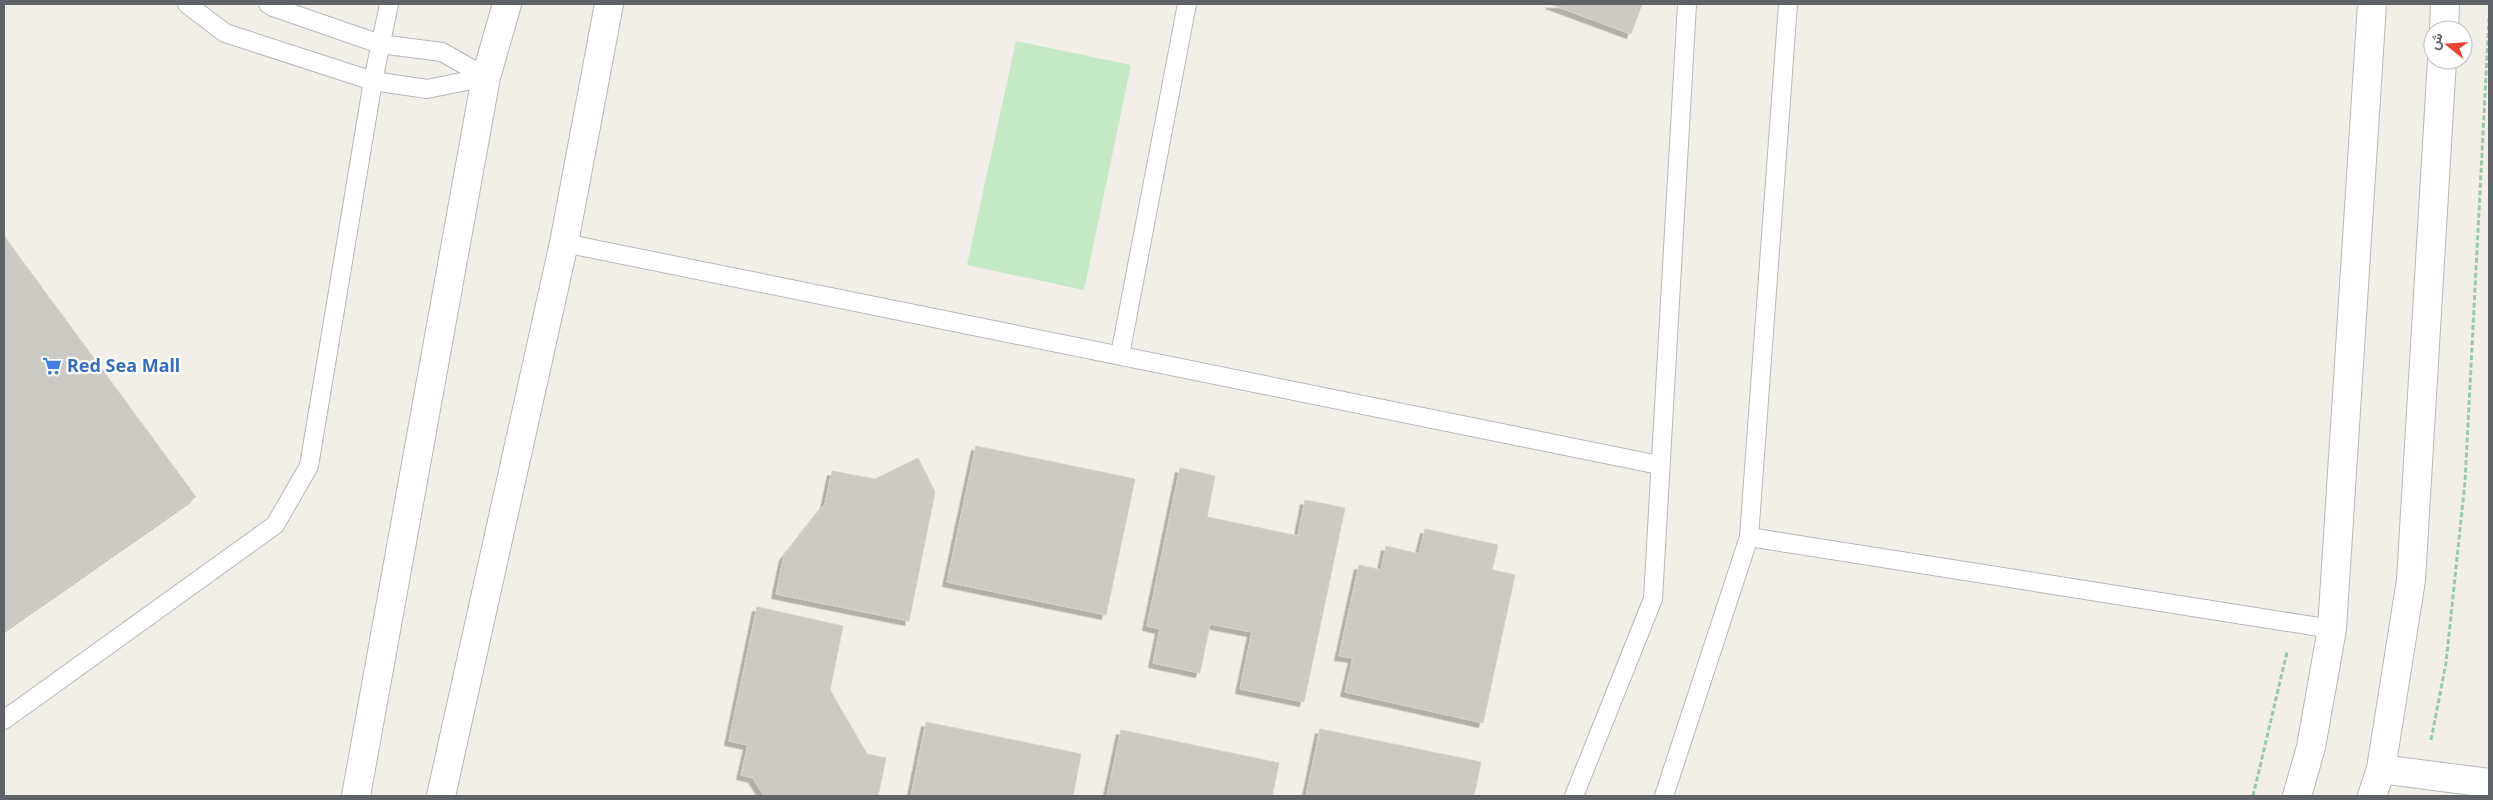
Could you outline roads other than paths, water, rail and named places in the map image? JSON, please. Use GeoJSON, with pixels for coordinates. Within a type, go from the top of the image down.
{"type":"FeatureCollection","features":[{"type":"Feature","properties":{"kind":"street"},"geometry":{"type":"LineString","coordinates":[[356,796],[486,77],[507,4]]}},
{"type":"Feature","properties":{"kind":"street"},"geometry":{"type":"LineString","coordinates":[[441,796],[564,243],[610,4]]}},
{"type":"Feature","properties":{"kind":"street"},"geometry":{"type":"LineString","coordinates":[[2297,796],[2311,747],[2332,629],[2372,4]]}},
{"type":"Feature","properties":{"kind":"street"},"geometry":{"type":"LineString","coordinates":[[2444,20],[2445,4]]}},
{"type":"Feature","properties":{"kind":"street"},"geometry":{"type":"LineString","coordinates":[[2372,796],[2381,770],[2411,580],[2441,70]]}},
{"type":"Feature","properties":{"kind":"street"},"geometry":{"type":"LineString","coordinates":[[2381,770],[2489,783]]}},
{"type":"Feature","properties":{"kind":"lane"},"geometry":{"type":"LineString","coordinates":[[188,4],[225,33],[373,81],[427,89],[486,77]]}},
{"type":"Feature","properties":{"kind":"lane"},"geometry":{"type":"LineString","coordinates":[[268,4],[380,44],[442,52],[486,77]]}},
{"type":"Feature","properties":{"kind":"lane"},"geometry":{"type":"LineString","coordinates":[[4,720],[275,525],[309,466],[373,81],[389,4]]}},
{"type":"Feature","properties":{"kind":"lane"},"geometry":{"type":"LineString","coordinates":[[1120,355],[1187,4]]}},
{"type":"Feature","properties":{"kind":"lane"},"geometry":{"type":"LineString","coordinates":[[1574,796],[1653,599],[1686,4]]}},
{"type":"Feature","properties":{"kind":"lane"},"geometry":{"type":"LineString","coordinates":[[1664,796],[1749,537],[1788,4]]}},
{"type":"Feature","properties":{"kind":"lane"},"geometry":{"type":"LineString","coordinates":[[564,243],[1659,464]]}},
{"type":"Feature","properties":{"kind":"lane"},"geometry":{"type":"LineString","coordinates":[[1749,537],[2332,629]]}},
{"type":"Feature","properties":{"kind":"place","name":"Red Sea Mall"},"geometry":{"type":"Point","coordinates":[52,366]}}]}
